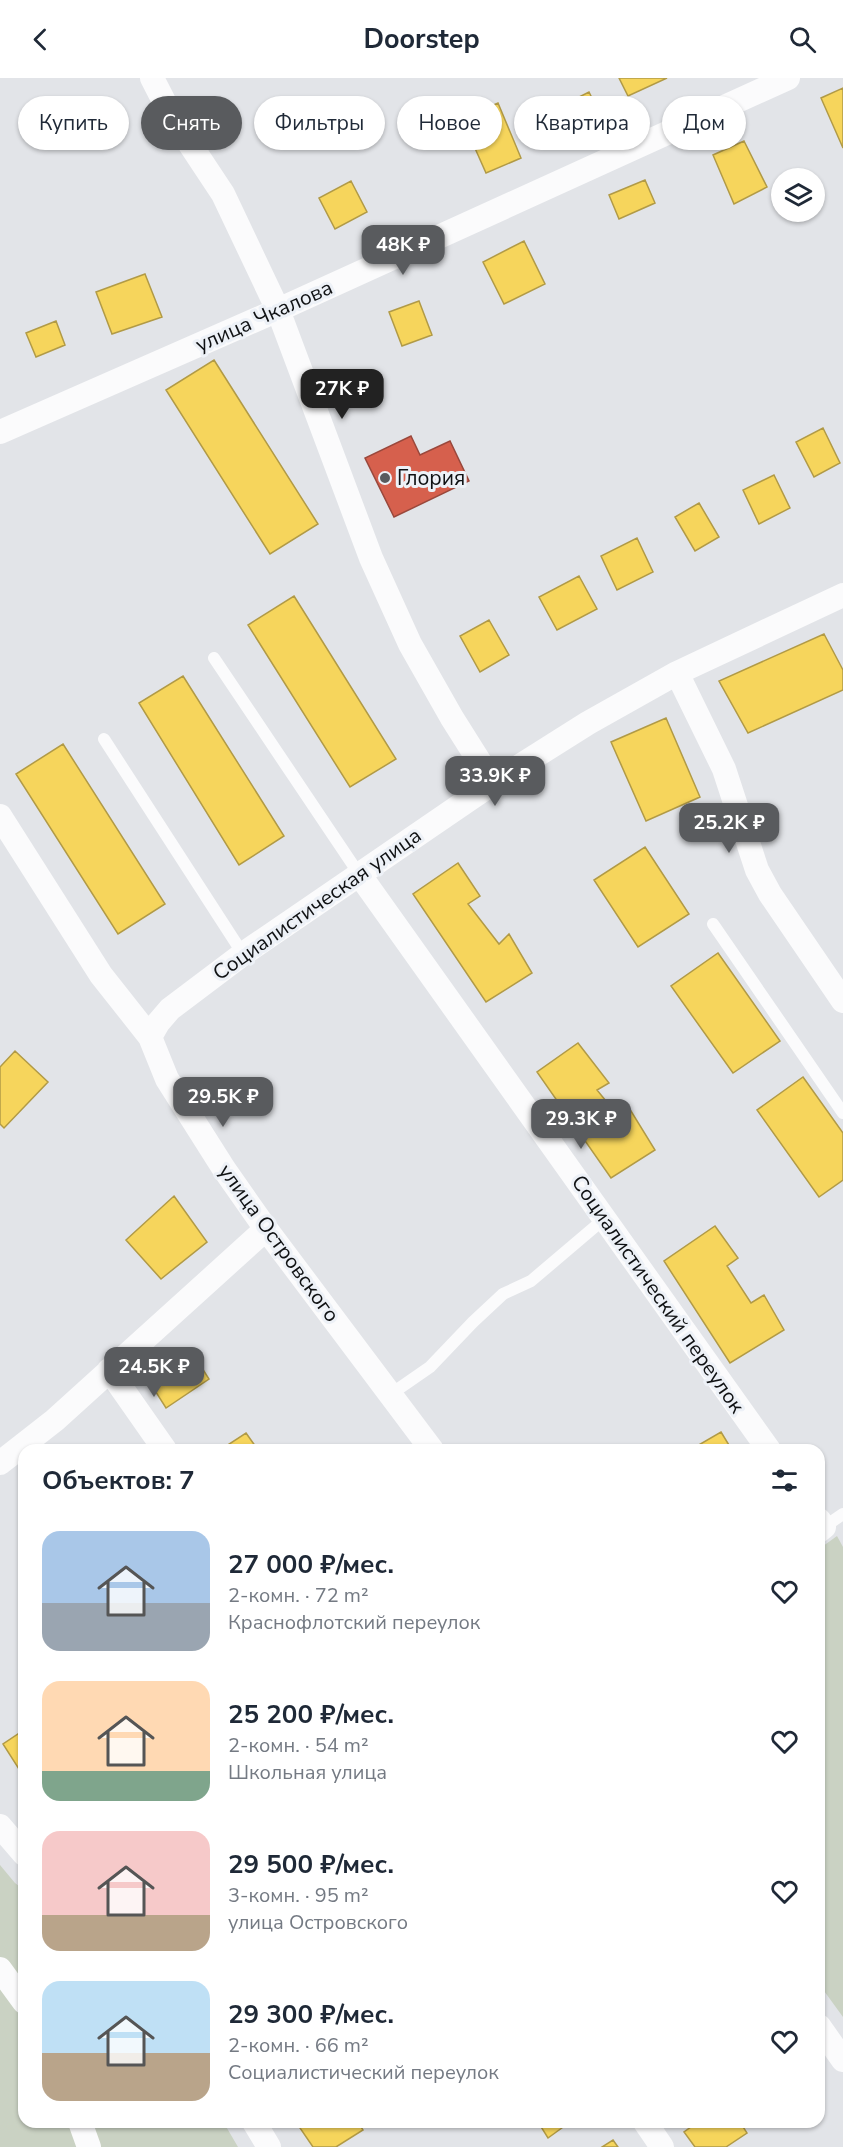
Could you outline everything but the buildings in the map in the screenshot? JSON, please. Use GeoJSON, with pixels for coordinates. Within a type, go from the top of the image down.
{"type":"FeatureCollection","features":[{"type":"Feature","properties":{"kind":"street"},"geometry":{"type":"LineString","coordinates":[[152,78],[171,117],[223,194],[278,310],[376,569],[410,644],[452,718],[493,783]]}},
{"type":"Feature","properties":{"kind":"street","name":"улица Чкалова"},"geometry":{"type":"LineString","coordinates":[[0,432],[278,310],[789,78]]}},
{"type":"Feature","properties":{"kind":"street","name":"Социалистическая улица"},"geometry":{"type":"LineString","coordinates":[[150,1037],[170,1009],[243,954],[493,783],[588,723],[677,673],[843,595]]}},
{"type":"Feature","properties":{"kind":"street"},"geometry":{"type":"LineString","coordinates":[[677,673],[724,769],[758,870],[770,894],[843,1001]]}},
{"type":"Feature","properties":{"kind":"street","name":"улица Островского"},"geometry":{"type":"LineString","coordinates":[[0,816],[101,975],[150,1037],[167,1079],[224,1169],[266,1230],[428,1444]]}},
{"type":"Feature","properties":{"kind":"street","name":"Социалистический переулок"},"geometry":{"type":"LineString","coordinates":[[359,874],[766,1444]]}},
{"type":"Feature","properties":{"kind":"street"},"geometry":{"type":"LineString","coordinates":[[24,1444],[55,1420],[266,1230]]}},
{"type":"Feature","properties":{"kind":"street"},"geometry":{"type":"LineString","coordinates":[[109,1370],[161,1444]]}},
{"type":"Feature","properties":{"kind":"street"},"geometry":{"type":"LineString","coordinates":[[0,1463],[18,1449]]}},
{"type":"Feature","properties":{"kind":"street"},"geometry":{"type":"LineString","coordinates":[[0,1826],[18,1847]]}},
{"type":"Feature","properties":{"kind":"street"},"geometry":{"type":"LineString","coordinates":[[0,1969],[18,1994]]}},
{"type":"Feature","properties":{"kind":"street"},"geometry":{"type":"LineString","coordinates":[[825,2034],[843,2060]]}},
{"type":"Feature","properties":{"kind":"street"},"geometry":{"type":"LineString","coordinates":[[82,2128],[89,2147]]}},
{"type":"Feature","properties":{"kind":"street"},"geometry":{"type":"LineString","coordinates":[[258,2128],[269,2147]]}},
{"type":"Feature","properties":{"kind":"street"},"geometry":{"type":"LineString","coordinates":[[649,2128],[662,2147]]}},
{"type":"Feature","properties":{"kind":"lane"},"geometry":{"type":"LineString","coordinates":[[214,658],[359,874]]}},
{"type":"Feature","properties":{"kind":"lane"},"geometry":{"type":"LineString","coordinates":[[104,739],[243,954]]}},
{"type":"Feature","properties":{"kind":"lane"},"geometry":{"type":"LineString","coordinates":[[713,924],[843,1113]]}},
{"type":"Feature","properties":{"kind":"lane"},"geometry":{"type":"LineString","coordinates":[[391,1394],[430,1367],[503,1294],[531,1281],[604,1219]]}},
{"type":"Feature","properties":{"kind":"green space"},"geometry":{"type":"Polygon","coordinates":[[[837,1536],[843,1547],[843,2017],[825,1992],[825,1545],[837,1536]]]}},
{"type":"Feature","properties":{"kind":"green space"},"geometry":{"type":"Polygon","coordinates":[[[0,1865],[18,1885],[18,2128],[227,2128],[238,2147],[0,2147],[0,1865]]]}},
{"type":"Feature","properties":{"kind":"place","name":"Глория"},"geometry":{"type":"Point","coordinates":[385,478]}}]}
